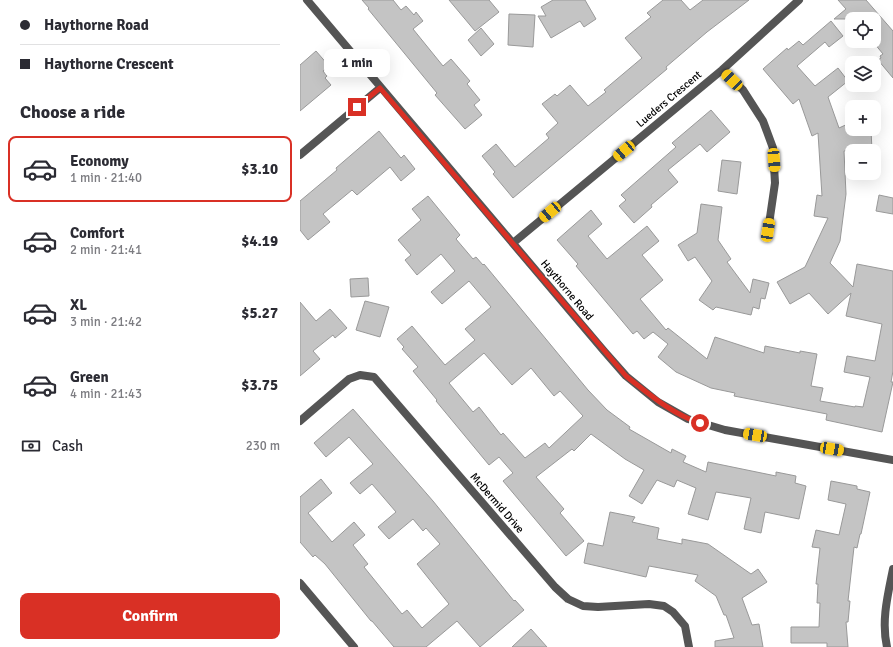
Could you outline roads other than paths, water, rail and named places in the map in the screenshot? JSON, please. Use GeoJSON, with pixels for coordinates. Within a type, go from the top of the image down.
{"type":"FeatureCollection","features":[{"type":"Feature","properties":{"kind":"street","name":"Haythorne Road"},"geometry":{"type":"LineString","coordinates":[[308,0],[380,88],[626,376],[658,402],[688,419],[725,430],[893,460]]}},
{"type":"Feature","properties":{"kind":"street","name":"Lueders Crescent"},"geometry":{"type":"LineString","coordinates":[[513,243],[722,70],[799,0]]}},
{"type":"Feature","properties":{"kind":"street"},"geometry":{"type":"LineString","coordinates":[[722,70],[743,90],[763,121],[773,148],[775,183],[768,230]]}},
{"type":"Feature","properties":{"kind":"street"},"geometry":{"type":"LineString","coordinates":[[300,155],[380,88]]}},
{"type":"Feature","properties":{"kind":"street","name":"McDermid Drive"},"geometry":{"type":"LineString","coordinates":[[300,421],[348,379],[360,375],[374,377],[555,588],[568,599],[583,606],[598,607],[649,604],[664,606],[673,612],[685,626],[689,647]]}},
{"type":"Feature","properties":{"kind":"street"},"geometry":{"type":"LineString","coordinates":[[887,647],[885,607],[893,569]]}},
{"type":"Feature","properties":{"kind":"street"},"geometry":{"type":"LineString","coordinates":[[300,583],[354,647]]}}]}
